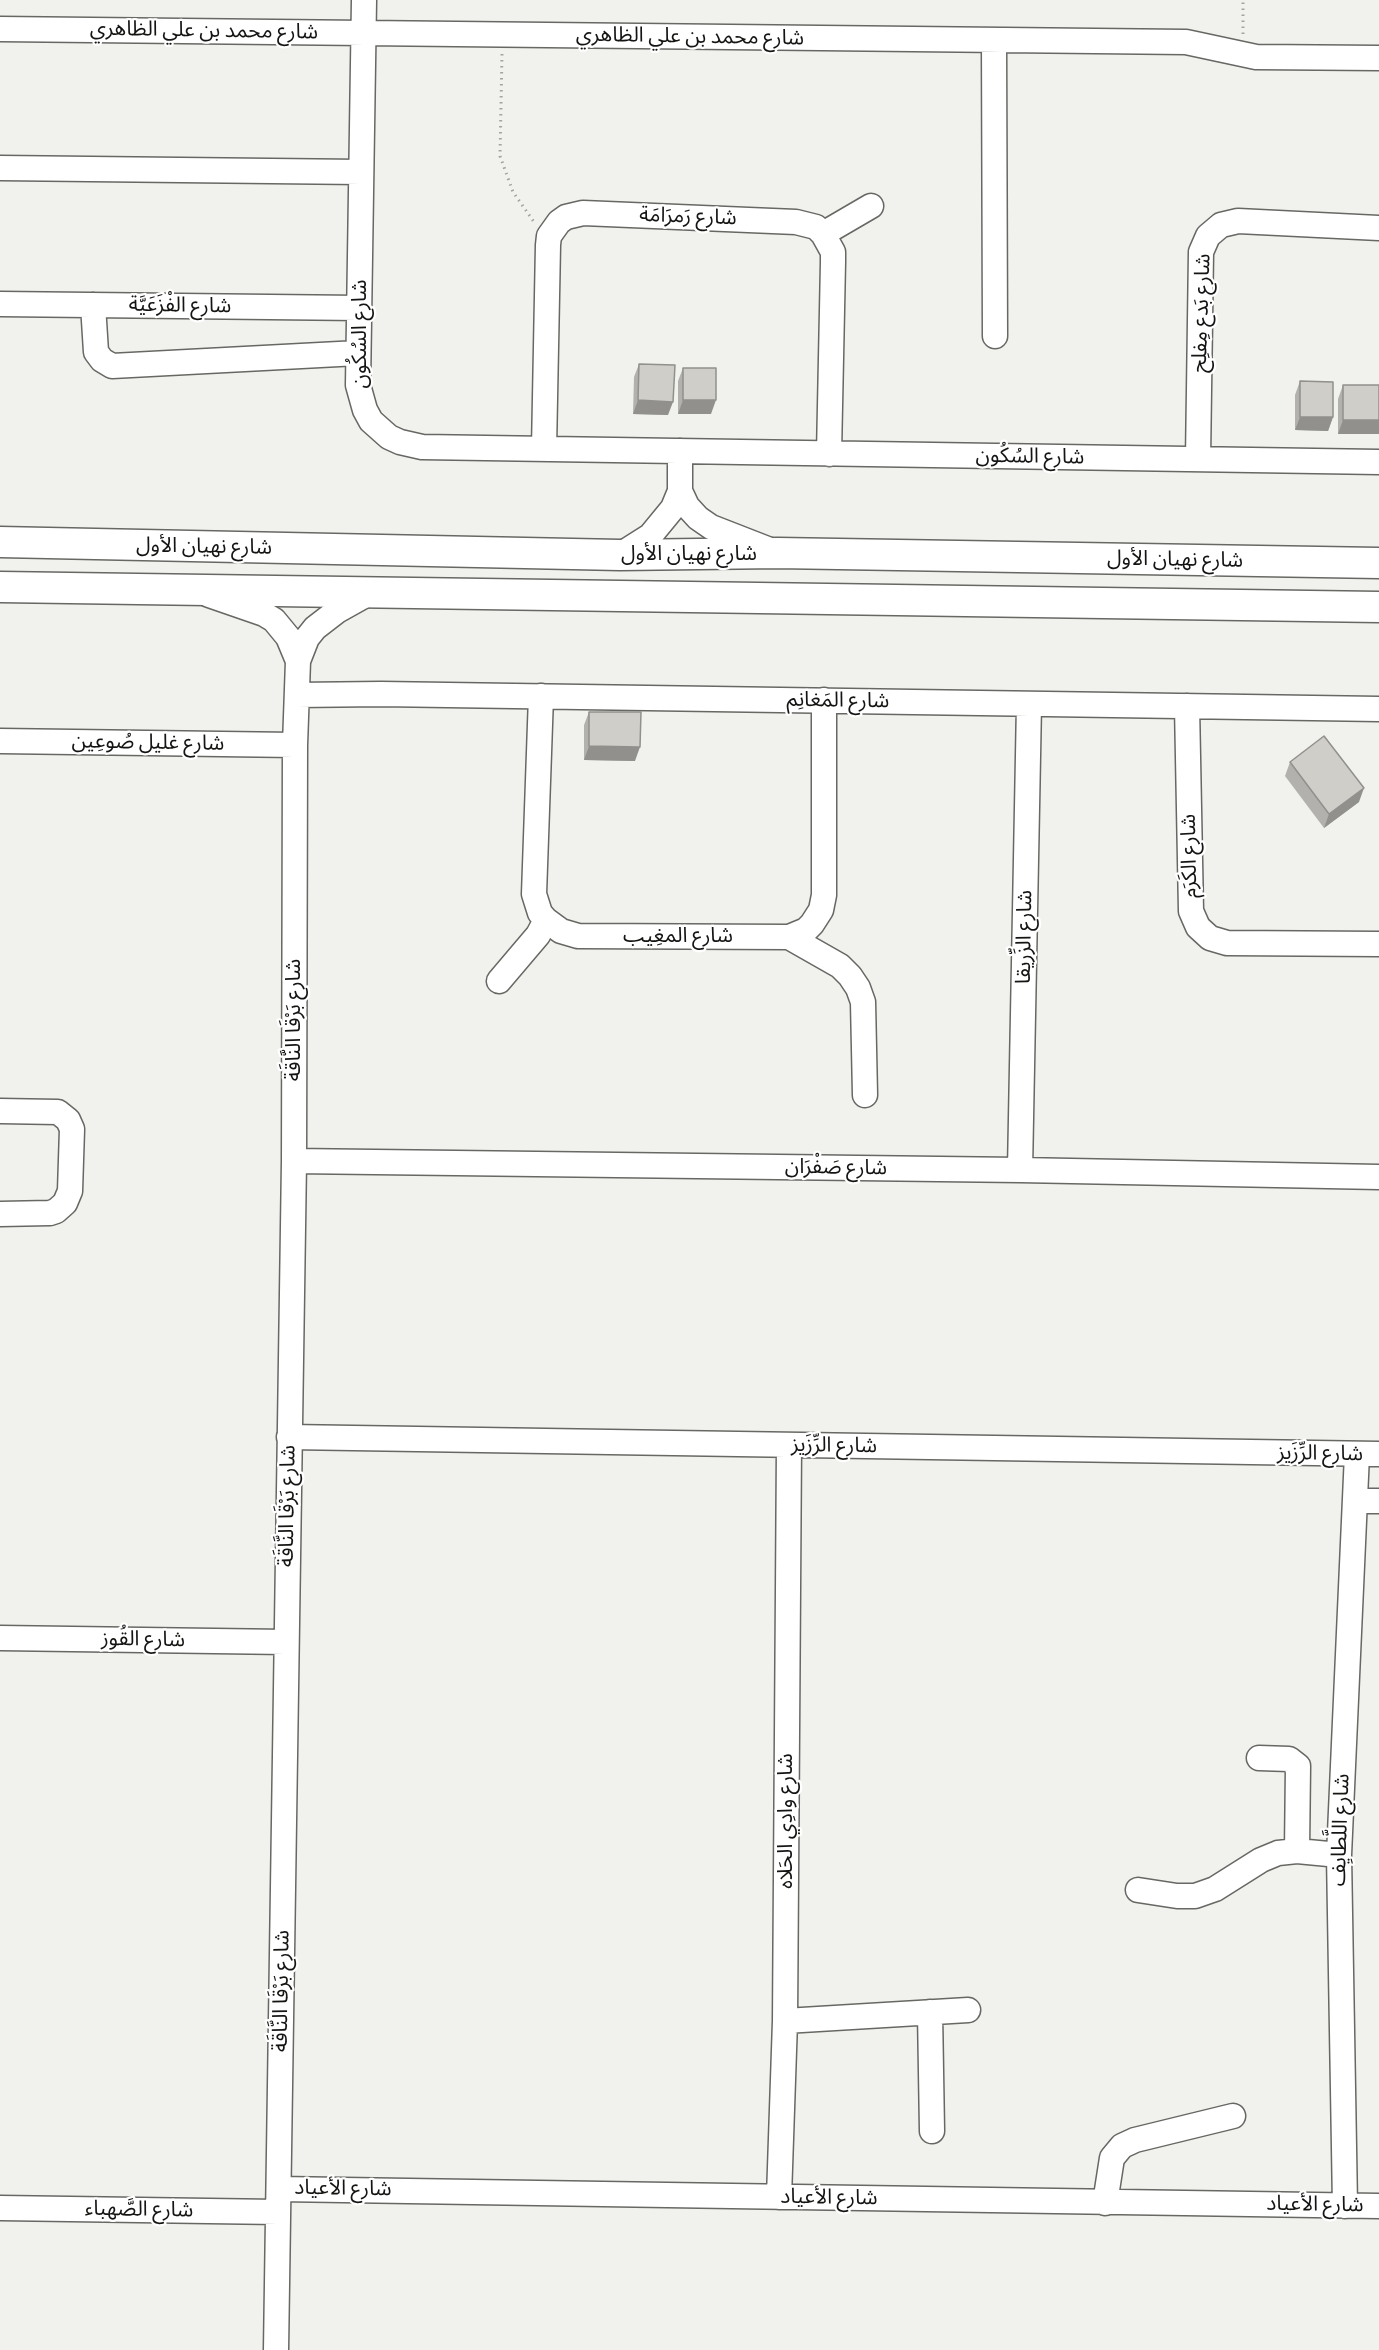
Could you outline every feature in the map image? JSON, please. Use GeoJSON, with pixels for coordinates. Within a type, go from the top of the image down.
{"type":"FeatureCollection","features":[{"type":"Feature","properties":{"kind":"main road","name":"شارع نهيان الأول"},"geometry":{"type":"LineString","coordinates":[[0,542],[620,555],[778,553],[1379,563]]}},
{"type":"Feature","properties":{"kind":"main road","name":"شارع نهيان الأول"},"geometry":{"type":"LineString","coordinates":[[0,586],[1379,607]]}},
{"type":"Feature","properties":{"kind":"street","name":"شارع السُكُون"},"geometry":{"type":"LineString","coordinates":[[364,0],[358,386],[364,410],[389,437],[422,447],[1379,462]]}},
{"type":"Feature","properties":{"kind":"street","name":"شارع محمد بن علي الظاهري"},"geometry":{"type":"LineString","coordinates":[[0,29],[1186,42],[1243,56],[1379,58]]}},
{"type":"Feature","properties":{"kind":"street"},"geometry":{"type":"LineString","coordinates":[[994,40],[995,336]]}},
{"type":"Feature","properties":{"kind":"street"},"geometry":{"type":"LineString","coordinates":[[0,168],[361,172]]}},
{"type":"Feature","properties":{"kind":"street"},"geometry":{"type":"LineString","coordinates":[[829,454],[833,252],[823,234],[871,206]]}},
{"type":"Feature","properties":{"kind":"street","name":"شارع رَمرَامَة"},"geometry":{"type":"LineString","coordinates":[[549,236],[559,222],[566,217],[583,213],[796,222],[816,227],[823,234]]}},
{"type":"Feature","properties":{"kind":"street","name":"شارع بَدع مِفلِح"},"geometry":{"type":"LineString","coordinates":[[1198,459],[1201,252],[1208,237],[1221,225],[1238,221],[1379,228]]}},
{"type":"Feature","properties":{"kind":"street"},"geometry":{"type":"LineString","coordinates":[[544,449],[549,236]]}},
{"type":"Feature","properties":{"kind":"street","name":"شارع الفْزَعَيَّة"},"geometry":{"type":"LineString","coordinates":[[0,304],[359,308]]}},
{"type":"Feature","properties":{"kind":"street"},"geometry":{"type":"LineString","coordinates":[[93,305],[96,352],[102,360],[112,366],[358,353]]}},
{"type":"Feature","properties":{"kind":"street"},"geometry":{"type":"LineString","coordinates":[[680,452],[680,491],[687,506],[711,527],[778,553]]}},
{"type":"Feature","properties":{"kind":"street"},"geometry":{"type":"LineString","coordinates":[[620,555],[643,541],[663,523],[680,491]]}},
{"type":"Feature","properties":{"kind":"street","name":"شارع بَرْقَا النَّاقَة"},"geometry":{"type":"LineString","coordinates":[[191,589],[264,614],[274,620],[288,637],[298,661]]}},
{"type":"Feature","properties":{"kind":"street","name":"شارع بَرْقَا النَّاقَة"},"geometry":{"type":"LineString","coordinates":[[276,2350],[294,1161],[295,745],[298,661],[307,638],[315,628],[337,611],[372,592]]}},
{"type":"Feature","properties":{"kind":"street","name":"شارع المَغانِم"},"geometry":{"type":"LineString","coordinates":[[297,695],[541,696],[1379,709]]}},
{"type":"Feature","properties":{"kind":"street"},"geometry":{"type":"LineString","coordinates":[[499,981],[537,935],[546,920],[536,904],[533,884],[541,696]]}},
{"type":"Feature","properties":{"kind":"street"},"geometry":{"type":"LineString","coordinates":[[789,937],[798,934],[812,924],[823,903],[824,700]]}},
{"type":"Feature","properties":{"kind":"street","name":"شارع الزِّريقا"},"geometry":{"type":"LineString","coordinates":[[1020,1170],[1029,704]]}},
{"type":"Feature","properties":{"kind":"street","name":"شارع الكَرَم"},"geometry":{"type":"LineString","coordinates":[[1187,706],[1191,911],[1198,927],[1210,938],[1227,943],[1379,944]]}},
{"type":"Feature","properties":{"kind":"street","name":"شارع غليل صُوعِين"},"geometry":{"type":"LineString","coordinates":[[0,741],[295,745]]}},
{"type":"Feature","properties":{"kind":"street","name":"شارع المغِيب"},"geometry":{"type":"LineString","coordinates":[[546,920],[561,931],[578,936],[789,937]]}},
{"type":"Feature","properties":{"kind":"street"},"geometry":{"type":"LineString","coordinates":[[789,937],[840,966],[858,988],[863,1002],[865,1095]]}},
{"type":"Feature","properties":{"kind":"street"},"geometry":{"type":"LineString","coordinates":[[0,1111],[58,1112],[68,1120],[72,1129],[70,1191],[65,1203],[50,1213],[0,1214]]}},
{"type":"Feature","properties":{"kind":"street","name":"شارع صَفْرَان"},"geometry":{"type":"LineString","coordinates":[[294,1161],[1379,1177]]}},
{"type":"Feature","properties":{"kind":"street","name":"شارع الرِّزَيز"},"geometry":{"type":"LineString","coordinates":[[289,1437],[1368,1454]]}},
{"type":"Feature","properties":{"kind":"street","name":"شارع وادِي الحَلاه"},"geometry":{"type":"LineString","coordinates":[[778,2197],[784,2020],[789,1445]]}},
{"type":"Feature","properties":{"kind":"street","name":"شارع اللَّطايِف"},"geometry":{"type":"LineString","coordinates":[[1344,2205],[1339,1855],[1367,1501],[1368,1454]]}},
{"type":"Feature","properties":{"kind":"street","name":"شارع القُوز"},"geometry":{"type":"LineString","coordinates":[[0,1638],[286,1642]]}},
{"type":"Feature","properties":{"kind":"street"},"geometry":{"type":"LineString","coordinates":[[1259,1758],[1289,1759],[1298,1766],[1297,1851]]}},
{"type":"Feature","properties":{"kind":"street"},"geometry":{"type":"LineString","coordinates":[[1138,1890],[1177,1896],[1195,1896],[1215,1889],[1269,1856],[1297,1851],[1339,1855]]}},
{"type":"Feature","properties":{"kind":"street"},"geometry":{"type":"LineString","coordinates":[[784,2020],[968,2010]]}},
{"type":"Feature","properties":{"kind":"street"},"geometry":{"type":"LineString","coordinates":[[930,2012],[932,2131]]}},
{"type":"Feature","properties":{"kind":"street"},"geometry":{"type":"LineString","coordinates":[[1105,2203],[1112,2158],[1122,2146],[1135,2140],[1233,2116]]}},
{"type":"Feature","properties":{"kind":"street","name":"شارع الأعياد"},"geometry":{"type":"LineString","coordinates":[[279,2200],[778,2197],[1379,2206]]}},
{"type":"Feature","properties":{"kind":"street","name":"شارع الصَّهباء"},"geometry":{"type":"LineString","coordinates":[[0,2208],[279,2200]]}},
{"type":"Feature","properties":{"kind":"path"},"geometry":{"type":"LineString","coordinates":[[1243,56],[1244,0]]}},
{"type":"Feature","properties":{"kind":"path"},"geometry":{"type":"LineString","coordinates":[[503,35],[500,156],[513,192],[535,224],[549,236]]}},
{"type":"Feature","properties":{"kind":"building"},"geometry":{"type":"Polygon","coordinates":[[[639,364],[675,365],[673,402],[638,400],[639,364]]]}},
{"type":"Feature","properties":{"kind":"building"},"geometry":{"type":"Polygon","coordinates":[[[683,368],[716,368],[716,400],[683,400],[683,368]]]}},
{"type":"Feature","properties":{"kind":"building"},"geometry":{"type":"Polygon","coordinates":[[[1300,381],[1333,382],[1333,417],[1300,417],[1300,381]]]}},
{"type":"Feature","properties":{"kind":"building"},"geometry":{"type":"Polygon","coordinates":[[[1343,385],[1379,385],[1379,420],[1343,420],[1343,385]]]}},
{"type":"Feature","properties":{"kind":"building"},"geometry":{"type":"Polygon","coordinates":[[[589,712],[641,712],[640,747],[589,746],[589,712]]]}},
{"type":"Feature","properties":{"kind":"building"},"geometry":{"type":"Polygon","coordinates":[[[1324,736],[1364,788],[1329,814],[1290,762],[1324,736]]]}}]}
